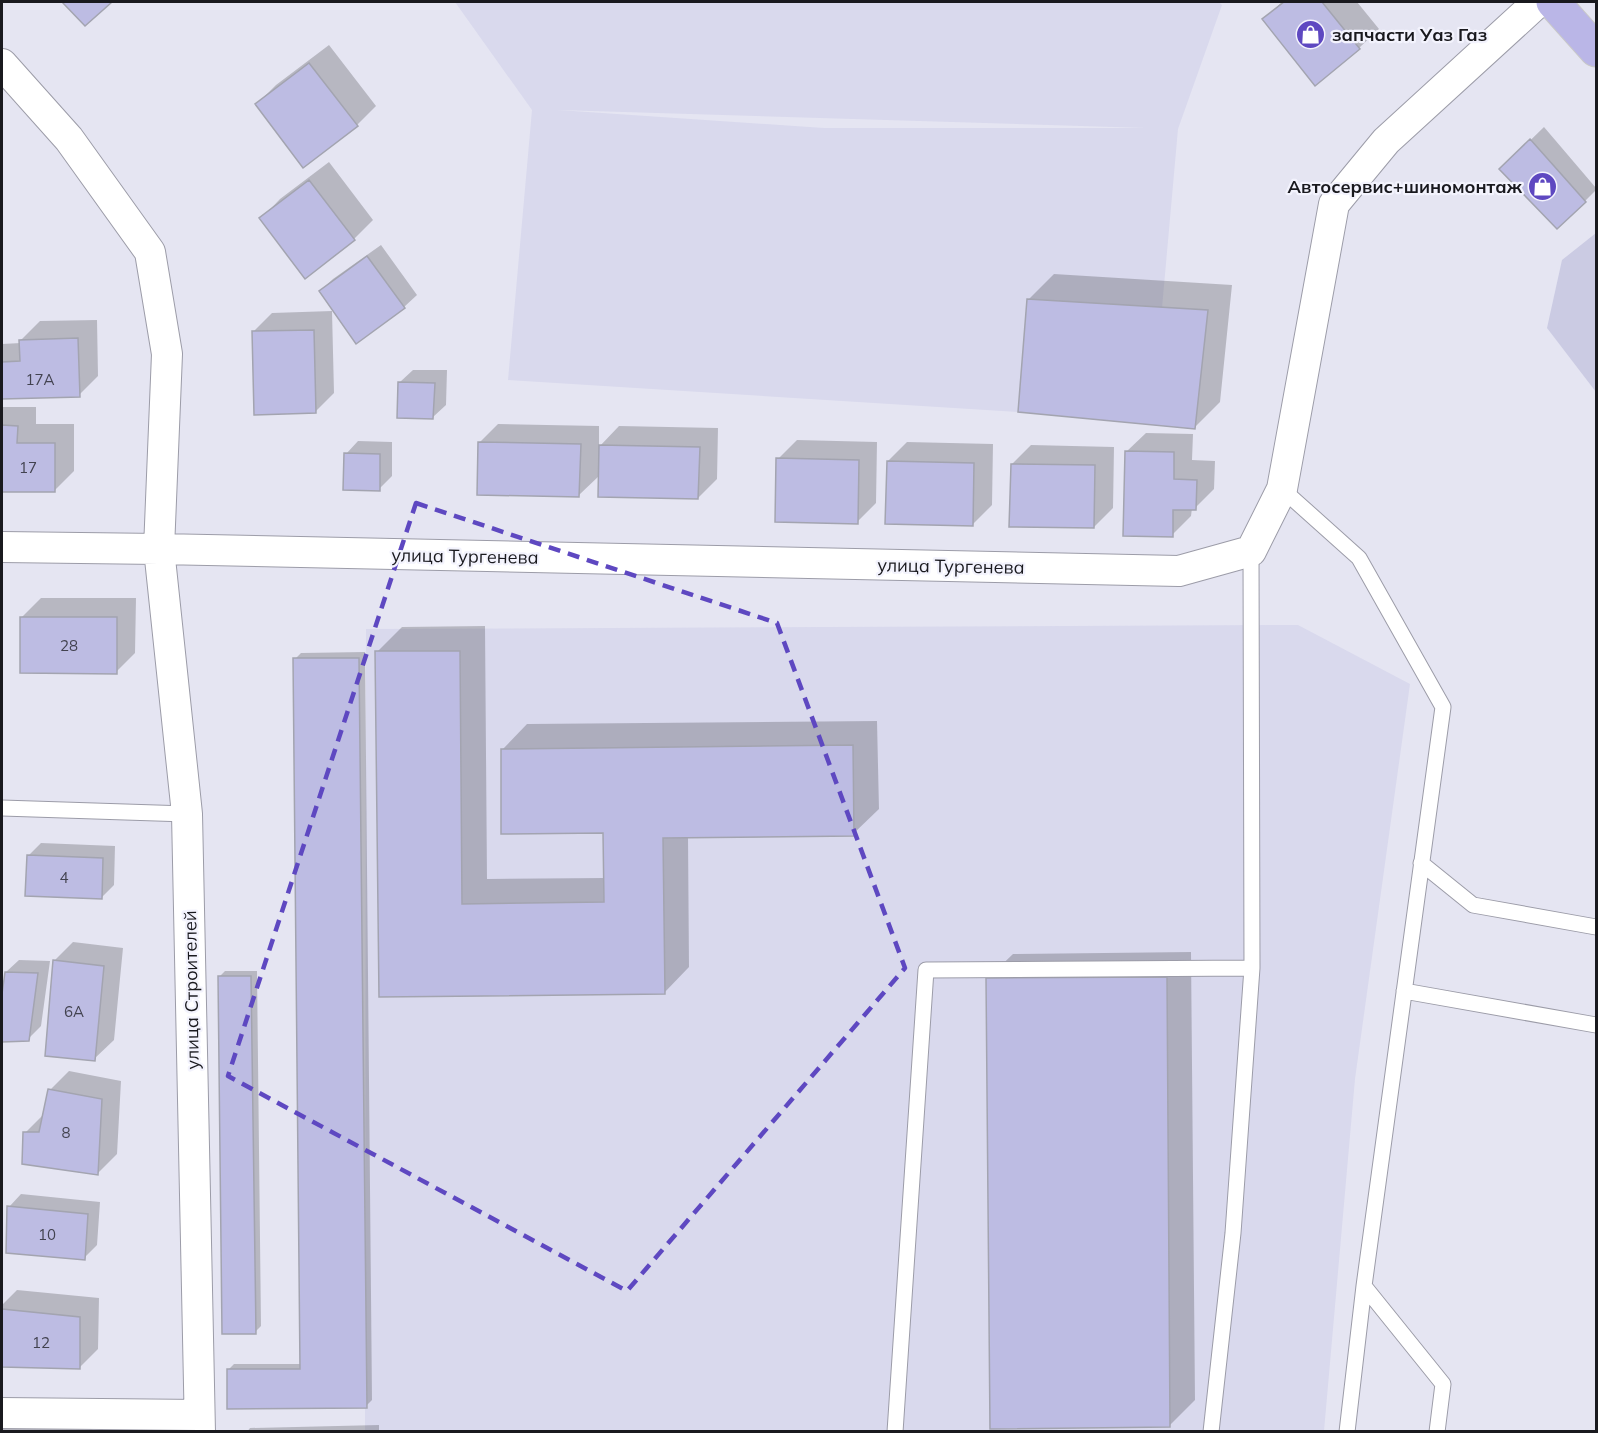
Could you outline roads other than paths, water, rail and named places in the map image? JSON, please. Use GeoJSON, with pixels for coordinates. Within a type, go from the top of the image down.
{"type":"FeatureCollection","features":[{"type":"Feature","properties":{"kind":"main road"},"geometry":{"type":"LineString","coordinates":[[1553,2],[1596,50]]}},
{"type":"Feature","properties":{"kind":"street"},"geometry":{"type":"LineString","coordinates":[[1251,551],[1282,489],[1334,204],[1386,141],[1538,2]]}},
{"type":"Feature","properties":{"kind":"street","name":"улица Строителей"},"geometry":{"type":"LineString","coordinates":[[2,64],[69,139],[150,252],[167,354],[159,549],[187,814],[199,1423]]}},
{"type":"Feature","properties":{"kind":"street","name":"улица Тургенева"},"geometry":{"type":"LineString","coordinates":[[2,547],[1179,571],[1251,551]]}},
{"type":"Feature","properties":{"kind":"street"},"geometry":{"type":"LineString","coordinates":[[2,1413],[199,1423]]}},
{"type":"Feature","properties":{"kind":"lane"},"geometry":{"type":"LineString","coordinates":[[1282,489],[1359,558],[1443,707],[1364,1286],[1347,1431]]}},
{"type":"Feature","properties":{"kind":"lane"},"geometry":{"type":"LineString","coordinates":[[1211,1431],[1233,1233],[1252,968],[1251,551]]}},
{"type":"Feature","properties":{"kind":"lane"},"geometry":{"type":"LineString","coordinates":[[2,808],[187,814]]}},
{"type":"Feature","properties":{"kind":"lane"},"geometry":{"type":"LineString","coordinates":[[1421,863],[1473,905],[1596,927]]}},
{"type":"Feature","properties":{"kind":"lane"},"geometry":{"type":"LineString","coordinates":[[895,1431],[926,970],[1252,968]]}},
{"type":"Feature","properties":{"kind":"lane"},"geometry":{"type":"LineString","coordinates":[[1404,991],[1596,1025]]}},
{"type":"Feature","properties":{"kind":"lane"},"geometry":{"type":"LineString","coordinates":[[1364,1286],[1443,1384],[1437,1431]]}},
{"type":"Feature","properties":{"kind":"place","name":"запчасти Уаз Газ"},"geometry":{"type":"Point","coordinates":[1311,34]}},
{"type":"Feature","properties":{"kind":"place","name":"Автосервис+шиномонтаж"},"geometry":{"type":"Point","coordinates":[1543,186]}}]}
